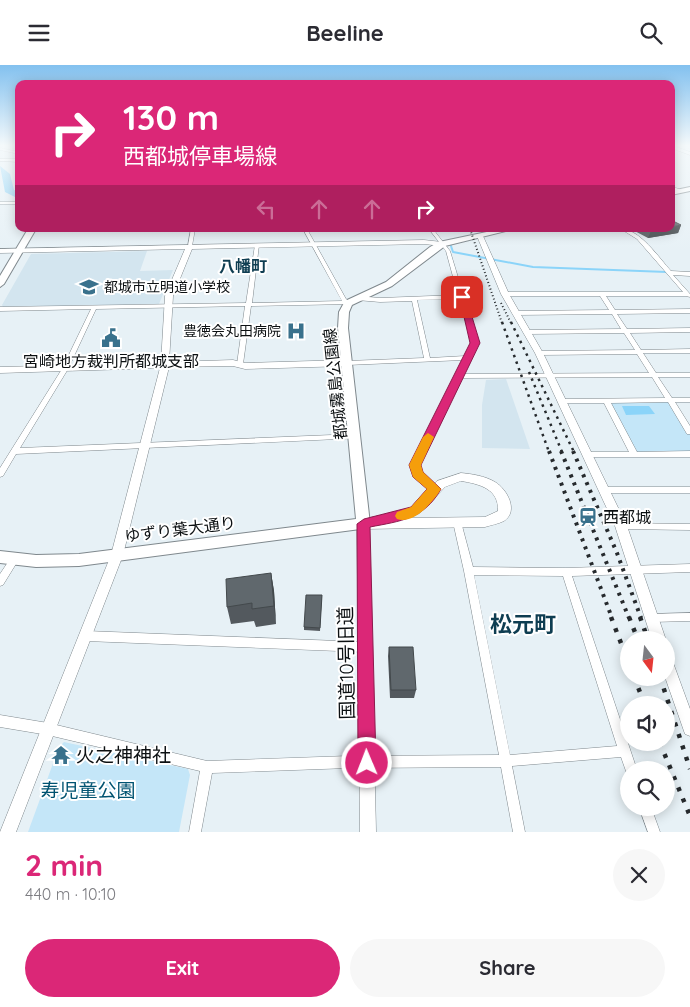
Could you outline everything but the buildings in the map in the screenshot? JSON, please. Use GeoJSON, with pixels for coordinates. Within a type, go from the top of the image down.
{"type":"FeatureCollection","features":[{"type":"Feature","properties":{"kind":"main road"},"geometry":{"type":"LineString","coordinates":[[0,283],[30,232]]}},
{"type":"Feature","properties":{"kind":"main road"},"geometry":{"type":"LineString","coordinates":[[352,301],[389,284],[442,244],[479,232]]}},
{"type":"Feature","properties":{"kind":"main road","name":"都城霧島公園線"},"geometry":{"type":"LineString","coordinates":[[352,301],[344,312],[343,328],[356,435],[364,524]]}},
{"type":"Feature","properties":{"kind":"main road"},"geometry":{"type":"LineString","coordinates":[[462,477],[480,479],[492,485],[502,495],[505,508],[504,513],[498,518],[485,522],[364,524],[400,517],[416,511],[441,484],[462,477]]}},
{"type":"Feature","properties":{"kind":"main road","name":"ゆずり葉大通り"},"geometry":{"type":"LineString","coordinates":[[7,558],[66,560],[364,524]]}},
{"type":"Feature","properties":{"kind":"street"},"geometry":{"type":"LineString","coordinates":[[0,203],[15,203]]}},
{"type":"Feature","properties":{"kind":"street"},"geometry":{"type":"LineString","coordinates":[[8,832],[117,555],[165,365],[170,307],[169,296],[190,246],[192,232]]}},
{"type":"Feature","properties":{"kind":"street"},"geometry":{"type":"LineString","coordinates":[[307,232],[344,300],[352,301]]}},
{"type":"Feature","properties":{"kind":"street"},"geometry":{"type":"LineString","coordinates":[[433,232],[448,251],[475,343],[415,465],[417,474],[435,489]]}},
{"type":"Feature","properties":{"kind":"street"},"geometry":{"type":"LineString","coordinates":[[479,232],[505,294],[551,376],[605,489],[621,526],[633,568],[656,631]]}},
{"type":"Feature","properties":{"kind":"street"},"geometry":{"type":"LineString","coordinates":[[628,232],[639,238],[689,295]]}},
{"type":"Feature","properties":{"kind":"street"},"geometry":{"type":"LineString","coordinates":[[0,251],[424,242],[442,244]]}},
{"type":"Feature","properties":{"kind":"street"},"geometry":{"type":"LineString","coordinates":[[240,365],[257,245]]}},
{"type":"Feature","properties":{"kind":"street"},"geometry":{"type":"LineString","coordinates":[[669,272],[690,274]]}},
{"type":"Feature","properties":{"kind":"street"},"geometry":{"type":"LineString","coordinates":[[505,294],[689,295]]}},
{"type":"Feature","properties":{"kind":"street"},"geometry":{"type":"LineString","coordinates":[[602,294],[689,428]]}},
{"type":"Feature","properties":{"kind":"street"},"geometry":{"type":"LineString","coordinates":[[0,309],[170,307],[462,297]]}},
{"type":"Feature","properties":{"kind":"street"},"geometry":{"type":"LineString","coordinates":[[414,299],[428,359]]}},
{"type":"Feature","properties":{"kind":"street"},"geometry":{"type":"LineString","coordinates":[[0,474],[66,369],[94,308]]}},
{"type":"Feature","properties":{"kind":"street"},"geometry":{"type":"LineString","coordinates":[[515,313],[690,311]]}},
{"type":"Feature","properties":{"kind":"street"},"geometry":{"type":"LineString","coordinates":[[526,332],[690,330]]}},
{"type":"Feature","properties":{"kind":"street"},"geometry":{"type":"LineString","coordinates":[[539,353],[690,351]]}},
{"type":"Feature","properties":{"kind":"street"},"geometry":{"type":"LineString","coordinates":[[0,370],[165,365],[347,363],[468,358]]}},
{"type":"Feature","properties":{"kind":"street"},"geometry":{"type":"LineString","coordinates":[[460,376],[690,375]]}},
{"type":"Feature","properties":{"kind":"street"},"geometry":{"type":"LineString","coordinates":[[563,401],[690,400]]}},
{"type":"Feature","properties":{"kind":"street"},"geometry":{"type":"LineString","coordinates":[[607,401],[634,454]]}},
{"type":"Feature","properties":{"kind":"street"},"geometry":{"type":"LineString","coordinates":[[16,451],[356,435]]}},
{"type":"Feature","properties":{"kind":"street"},"geometry":{"type":"LineString","coordinates":[[588,455],[690,454]]}},
{"type":"Feature","properties":{"kind":"street"},"geometry":{"type":"LineString","coordinates":[[605,489],[690,489]]}},
{"type":"Feature","properties":{"kind":"street"},"geometry":{"type":"LineString","coordinates":[[457,522],[469,571],[519,832]]}},
{"type":"Feature","properties":{"kind":"street","name":"国道10号旧道"},"geometry":{"type":"LineString","coordinates":[[364,524],[364,647],[368,832]]}},
{"type":"Feature","properties":{"kind":"street"},"geometry":{"type":"LineString","coordinates":[[621,526],[690,527]]}},
{"type":"Feature","properties":{"kind":"street"},"geometry":{"type":"LineString","coordinates":[[0,582],[7,558]]}},
{"type":"Feature","properties":{"kind":"street"},"geometry":{"type":"LineString","coordinates":[[469,571],[566,572],[633,568],[690,568]]}},
{"type":"Feature","properties":{"kind":"street"},"geometry":{"type":"LineString","coordinates":[[566,572],[620,739]]}},
{"type":"Feature","properties":{"kind":"street"},"geometry":{"type":"LineString","coordinates":[[651,618],[690,617]]}},
{"type":"Feature","properties":{"kind":"street"},"geometry":{"type":"LineString","coordinates":[[86,636],[364,647]]}},
{"type":"Feature","properties":{"kind":"street"},"geometry":{"type":"LineString","coordinates":[[675,686],[689,725]]}},
{"type":"Feature","properties":{"kind":"street"},"geometry":{"type":"LineString","coordinates":[[0,721],[48,729],[207,767],[505,761],[624,751],[628,761]]}},
{"type":"Feature","properties":{"kind":"street"},"geometry":{"type":"LineString","coordinates":[[195,832],[207,767]]}},
{"type":"Feature","properties":{"kind":"street"},"geometry":{"type":"LineString","coordinates":[[648,816],[654,832]]}},
{"type":"Feature","properties":{"kind":"shaded area","name":"都城市立明道小学校"},"geometry":{"type":"Polygon","coordinates":[[[147,251],[140,271],[173,270],[159,304],[3,307],[2,305],[31,254],[147,251]]]}},
{"type":"Feature","properties":{"kind":"shaded area"},"geometry":{"type":"Polygon","coordinates":[[[506,379],[530,449],[482,448],[482,405],[486,380],[506,379]]]}},
{"type":"Feature","properties":{"kind":"green space"},"geometry":{"type":"Polygon","coordinates":[[[670,400],[690,432],[690,454],[634,454],[607,401],[670,400]]]}},
{"type":"Feature","properties":{"kind":"green space","name":"寿児童公園"},"geometry":{"type":"Polygon","coordinates":[[[64,742],[188,769],[190,775],[179,832],[28,832],[59,747],[64,742]]]}},
{"type":"Feature","properties":{"kind":"water"},"geometry":{"type":"Polygon","coordinates":[[[622,406],[649,406],[655,414],[626,415],[622,406]]]}},
{"type":"Feature","properties":{"kind":"waterway"},"geometry":{"type":"LineString","coordinates":[[7,181],[10,192],[15,194]]}},
{"type":"Feature","properties":{"kind":"waterway"},"geometry":{"type":"LineString","coordinates":[[451,246],[453,252],[533,267],[667,272]]}},
{"type":"Feature","properties":{"kind":"railway"},"geometry":{"type":"LineString","coordinates":[[471,232],[502,323]]}},
{"type":"Feature","properties":{"kind":"railway"},"geometry":{"type":"LineString","coordinates":[[501,303],[511,323]]}},
{"type":"Feature","properties":{"kind":"railway"},"geometry":{"type":"LineString","coordinates":[[502,322],[549,452]]}},
{"type":"Feature","properties":{"kind":"railway"},"geometry":{"type":"LineString","coordinates":[[511,322],[574,452]]}},
{"type":"Feature","properties":{"kind":"railway"},"geometry":{"type":"LineString","coordinates":[[529,372],[562,452]]}},
{"type":"Feature","properties":{"kind":"railway"},"geometry":{"type":"LineString","coordinates":[[549,451],[612,618]]}},
{"type":"Feature","properties":{"kind":"railway"},"geometry":{"type":"LineString","coordinates":[[561,451],[629,618]]}},
{"type":"Feature","properties":{"kind":"railway"},"geometry":{"type":"LineString","coordinates":[[573,451],[617,553],[641,618]]}},
{"type":"Feature","properties":{"kind":"railway"},"geometry":{"type":"LineString","coordinates":[[611,617],[620,640]]}},
{"type":"Feature","properties":{"kind":"railway"},"geometry":{"type":"LineString","coordinates":[[629,617],[634,631]]}},
{"type":"Feature","properties":{"kind":"railway"},"geometry":{"type":"LineString","coordinates":[[640,617],[645,631]]}},
{"type":"Feature","properties":{"kind":"railway"},"geometry":{"type":"LineString","coordinates":[[638,686],[641,696]]}},
{"type":"Feature","properties":{"kind":"railway"},"geometry":{"type":"LineString","coordinates":[[663,686],[690,769]]}},
{"type":"Feature","properties":{"kind":"railway"},"geometry":{"type":"LineString","coordinates":[[663,751],[690,816]]}},
{"type":"Feature","properties":{"kind":"slow traffic"},"geometry":{"type":"LineString","coordinates":[[402,516],[416,511],[435,489],[417,474],[415,465],[428,437]]}},
{"type":"Feature","properties":{"kind":"place","name":"都城市立明道小学校"},"geometry":{"type":"Point","coordinates":[89,287]}},
{"type":"Feature","properties":{"kind":"place","name":"豊徳会丸田病院"},"geometry":{"type":"Point","coordinates":[296,331]}},
{"type":"Feature","properties":{"kind":"place","name":"宮崎地方裁判所都城支部"},"geometry":{"type":"Point","coordinates":[111,338]}},
{"type":"Feature","properties":{"kind":"place","name":"西都城"},"geometry":{"type":"Point","coordinates":[588,517]}},
{"type":"Feature","properties":{"kind":"place","name":"火之神神社"},"geometry":{"type":"Point","coordinates":[61,755]}},
{"type":"Feature","properties":{"kind":"district","name":"八幡町"},"geometry":{"type":"Point","coordinates":[243,266]}},
{"type":"Feature","properties":{"kind":"district","name":"松元町"},"geometry":{"type":"Point","coordinates":[523,624]}},
{"type":"Feature","properties":{"kind":"route"},"geometry":{"type":"LineString","coordinates":[[367,763],[364,647],[364,524],[400,517],[416,511],[435,489],[417,474],[415,465],[475,343],[462,297]]}}]}
